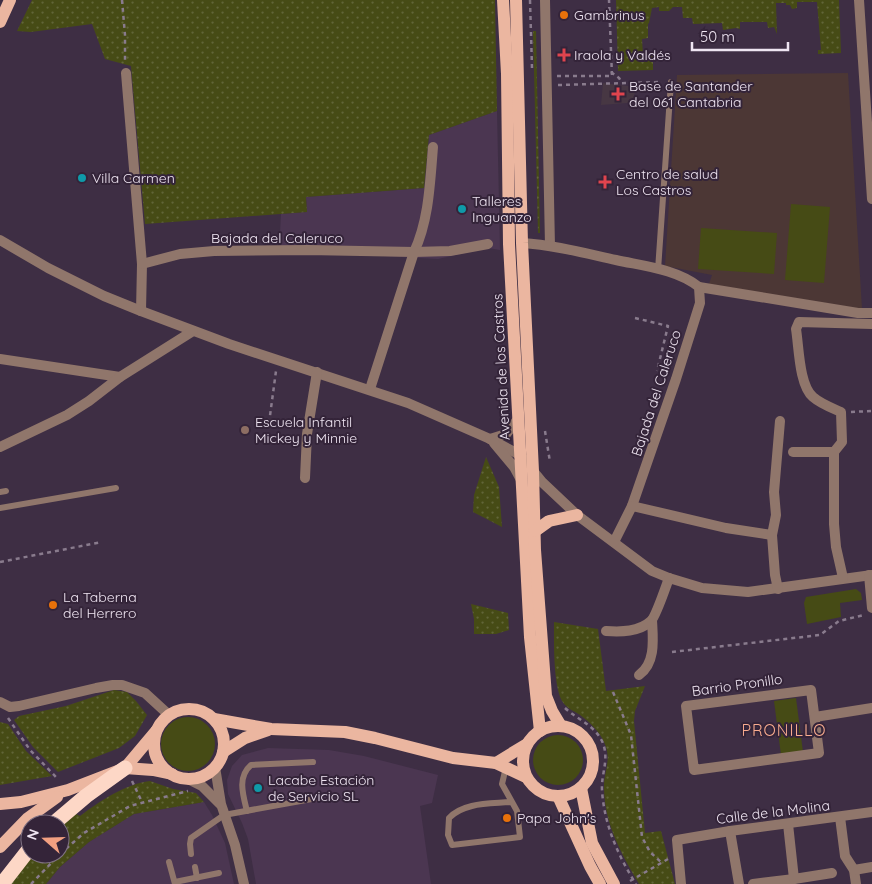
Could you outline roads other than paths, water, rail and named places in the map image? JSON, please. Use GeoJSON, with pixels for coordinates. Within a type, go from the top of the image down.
{"type":"FeatureCollection","features":[{"type":"Feature","properties":{"kind":"highway"},"geometry":{"type":"LineString","coordinates":[[65,814],[86,796],[128,774]]}},
{"type":"Feature","properties":{"kind":"highway"},"geometry":{"type":"LineString","coordinates":[[2,884],[20,861]]}},
{"type":"Feature","properties":{"kind":"main road"},"geometry":{"type":"LineString","coordinates":[[0,22],[10,0]]}},
{"type":"Feature","properties":{"kind":"main road","name":"Avenida de los Castros"},"geometry":{"type":"LineString","coordinates":[[503,0],[507,84],[509,244],[522,481],[528,496],[535,531],[542,668],[546,696],[561,726]]}},
{"type":"Feature","properties":{"kind":"main road","name":"Avenida de los Castros"},"geometry":{"type":"LineString","coordinates":[[516,0],[522,243],[533,471],[528,496],[530,637],[540,731]]}},
{"type":"Feature","properties":{"kind":"main road"},"geometry":{"type":"LineString","coordinates":[[535,531],[549,521],[578,516]]}},
{"type":"Feature","properties":{"kind":"main road"},"geometry":{"type":"LineString","coordinates":[[128,774],[162,722],[178,710],[187,708],[197,709],[214,719],[223,734],[223,752]]}},
{"type":"Feature","properties":{"kind":"main road"},"geometry":{"type":"LineString","coordinates":[[214,719],[270,729],[346,732],[453,758],[501,765],[526,777]]}},
{"type":"Feature","properties":{"kind":"main road"},"geometry":{"type":"LineString","coordinates":[[501,765],[540,731],[550,727],[561,726],[571,728],[587,741],[593,760],[588,780],[581,788],[570,794],[548,795],[540,791],[526,777],[523,755],[527,744]]}},
{"type":"Feature","properties":{"kind":"main road"},"geometry":{"type":"LineString","coordinates":[[156,731],[155,752],[164,769],[187,785],[214,767],[223,752],[245,738],[270,729]]}},
{"type":"Feature","properties":{"kind":"main road"},"geometry":{"type":"LineString","coordinates":[[0,804],[21,802],[128,774],[153,770],[172,774]]}},
{"type":"Feature","properties":{"kind":"main road"},"geometry":{"type":"LineString","coordinates":[[581,788],[592,843],[614,884]]}},
{"type":"Feature","properties":{"kind":"main road"},"geometry":{"type":"LineString","coordinates":[[0,847],[28,818],[46,803],[68,790]]}},
{"type":"Feature","properties":{"kind":"main road"},"geometry":{"type":"LineString","coordinates":[[558,796],[600,884]]}},
{"type":"Feature","properties":{"kind":"street"},"geometry":{"type":"LineString","coordinates":[[545,0],[550,246]]}},
{"type":"Feature","properties":{"kind":"street"},"geometry":{"type":"LineString","coordinates":[[859,0],[868,63],[872,199]]}},
{"type":"Feature","properties":{"kind":"street"},"geometry":{"type":"LineString","coordinates":[[126,73],[142,264],[141,311]]}},
{"type":"Feature","properties":{"kind":"street"},"geometry":{"type":"LineString","coordinates":[[370,389],[414,252],[421,238],[430,183],[433,147]]}},
{"type":"Feature","properties":{"kind":"street"},"geometry":{"type":"LineString","coordinates":[[0,240],[48,268],[104,296],[193,331],[408,403],[490,439],[520,455],[533,471],[578,516],[652,571],[702,588],[748,592],[871,575],[872,608]]}},
{"type":"Feature","properties":{"kind":"street"},"geometry":{"type":"LineString","coordinates":[[522,243],[550,246],[658,270],[682,277],[699,287],[858,313],[872,313]]}},
{"type":"Feature","properties":{"kind":"street","name":"Bajada del Caleruco"},"geometry":{"type":"LineString","coordinates":[[142,264],[180,254],[214,251],[414,252],[450,251],[488,244]]}},
{"type":"Feature","properties":{"kind":"street","name":"Bajada del Caleruco"},"geometry":{"type":"LineString","coordinates":[[614,542],[632,506],[676,379],[700,303],[699,287]]}},
{"type":"Feature","properties":{"kind":"street"},"geometry":{"type":"LineString","coordinates":[[843,578],[836,547],[834,524],[834,452],[842,442],[841,412],[823,404],[812,396],[804,386],[796,329],[799,322],[872,324]]}},
{"type":"Feature","properties":{"kind":"street"},"geometry":{"type":"LineString","coordinates":[[0,447],[67,415],[89,401],[120,376],[193,331]]}},
{"type":"Feature","properties":{"kind":"street"},"geometry":{"type":"LineString","coordinates":[[0,359],[120,376]]}},
{"type":"Feature","properties":{"kind":"street"},"geometry":{"type":"LineString","coordinates":[[305,478],[307,434],[317,372]]}},
{"type":"Feature","properties":{"kind":"street"},"geometry":{"type":"LineString","coordinates":[[490,439],[506,434],[519,418]]}},
{"type":"Feature","properties":{"kind":"street"},"geometry":{"type":"LineString","coordinates":[[778,589],[772,535],[776,514],[774,492],[780,421]]}},
{"type":"Feature","properties":{"kind":"street"},"geometry":{"type":"LineString","coordinates":[[490,439],[514,467],[522,481]]}},
{"type":"Feature","properties":{"kind":"street"},"geometry":{"type":"LineString","coordinates":[[793,452],[834,452]]}},
{"type":"Feature","properties":{"kind":"street"},"geometry":{"type":"LineString","coordinates":[[528,496],[546,493],[559,498]]}},
{"type":"Feature","properties":{"kind":"street"},"geometry":{"type":"LineString","coordinates":[[632,506],[726,528],[772,535]]}},
{"type":"Feature","properties":{"kind":"street"},"geometry":{"type":"LineString","coordinates":[[639,675],[646,670],[654,647],[652,620],[670,578]]}},
{"type":"Feature","properties":{"kind":"street"},"geometry":{"type":"LineString","coordinates":[[606,631],[621,632],[637,629],[652,620]]}},
{"type":"Feature","properties":{"kind":"street"},"geometry":{"type":"LineString","coordinates":[[2,706],[19,706],[96,688],[122,685],[145,693],[169,715]]}},
{"type":"Feature","properties":{"kind":"street","name":"Barrio Pronillo"},"geometry":{"type":"LineString","coordinates":[[811,690],[815,717],[819,753],[694,770],[686,706],[811,690]]}},
{"type":"Feature","properties":{"kind":"street"},"geometry":{"type":"LineString","coordinates":[[815,717],[872,708]]}},
{"type":"Feature","properties":{"kind":"street"},"geometry":{"type":"LineString","coordinates":[[214,767],[221,804],[235,845],[244,884]]}},
{"type":"Feature","properties":{"kind":"street"},"geometry":{"type":"LineString","coordinates":[[187,785],[202,786],[221,804]]}},
{"type":"Feature","properties":{"kind":"street","name":"Calle de la Molina"},"geometry":{"type":"LineString","coordinates":[[682,884],[677,840],[872,812]]}},
{"type":"Feature","properties":{"kind":"street"},"geometry":{"type":"LineString","coordinates":[[840,817],[845,856],[854,870],[856,884]]}},
{"type":"Feature","properties":{"kind":"street"},"geometry":{"type":"LineString","coordinates":[[788,824],[794,879]]}},
{"type":"Feature","properties":{"kind":"street"},"geometry":{"type":"LineString","coordinates":[[730,831],[739,884]]}},
{"type":"Feature","properties":{"kind":"street"},"geometry":{"type":"LineString","coordinates":[[854,870],[872,867]]}},
{"type":"Feature","properties":{"kind":"street"},"geometry":{"type":"LineString","coordinates":[[753,884],[832,873]]}},
{"type":"Feature","properties":{"kind":"lane"},"geometry":{"type":"LineString","coordinates":[[658,270],[670,82]]}},
{"type":"Feature","properties":{"kind":"lane"},"geometry":{"type":"LineString","coordinates":[[0,508],[116,488]]}},
{"type":"Feature","properties":{"kind":"lane"},"geometry":{"type":"LineString","coordinates":[[247,811],[242,783],[246,769],[252,765],[313,762]]}},
{"type":"Feature","properties":{"kind":"lane"},"geometry":{"type":"LineString","coordinates":[[501,765],[502,784],[519,816],[520,837],[452,845],[448,835],[449,818],[454,813],[463,808],[511,802]]}},
{"type":"Feature","properties":{"kind":"lane"},"geometry":{"type":"LineString","coordinates":[[191,854],[191,838],[224,815],[317,798]]}},
{"type":"Feature","properties":{"kind":"lane"},"geometry":{"type":"LineString","coordinates":[[169,862],[175,883],[219,873]]}},
{"type":"Feature","properties":{"kind":"lane"},"geometry":{"type":"LineString","coordinates":[[195,867],[197,878]]}},
{"type":"Feature","properties":{"kind":"place","name":"Gambrinus"},"geometry":{"type":"Point","coordinates":[564,15]}},
{"type":"Feature","properties":{"kind":"place","name":"Iraola y Valdés"},"geometry":{"type":"Point","coordinates":[564,55]}},
{"type":"Feature","properties":{"kind":"place","name":"Base de Santander del 061 Cantabria"},"geometry":{"type":"Point","coordinates":[618,94]}},
{"type":"Feature","properties":{"kind":"place","name":"Villa Carmen"},"geometry":{"type":"Point","coordinates":[82,178]}},
{"type":"Feature","properties":{"kind":"place","name":"Centro de salud Los Castros"},"geometry":{"type":"Point","coordinates":[605,182]}},
{"type":"Feature","properties":{"kind":"place","name":"Talleres Inguanzo"},"geometry":{"type":"Point","coordinates":[462,209]}},
{"type":"Feature","properties":{"kind":"place","name":"Escuela Infantil Mickey y Minnie"},"geometry":{"type":"Point","coordinates":[245,430]}},
{"type":"Feature","properties":{"kind":"place","name":"La Taberna del Herrero"},"geometry":{"type":"Point","coordinates":[53,605]}},
{"type":"Feature","properties":{"kind":"place","name":"Lacabe Estación de Servicio SL"},"geometry":{"type":"Point","coordinates":[258,788]}},
{"type":"Feature","properties":{"kind":"place","name":"Papa John's"},"geometry":{"type":"Point","coordinates":[507,818]}},
{"type":"Feature","properties":{"kind":"district","name":"PRONILLO"},"geometry":{"type":"Point","coordinates":[784,730]}}]}
